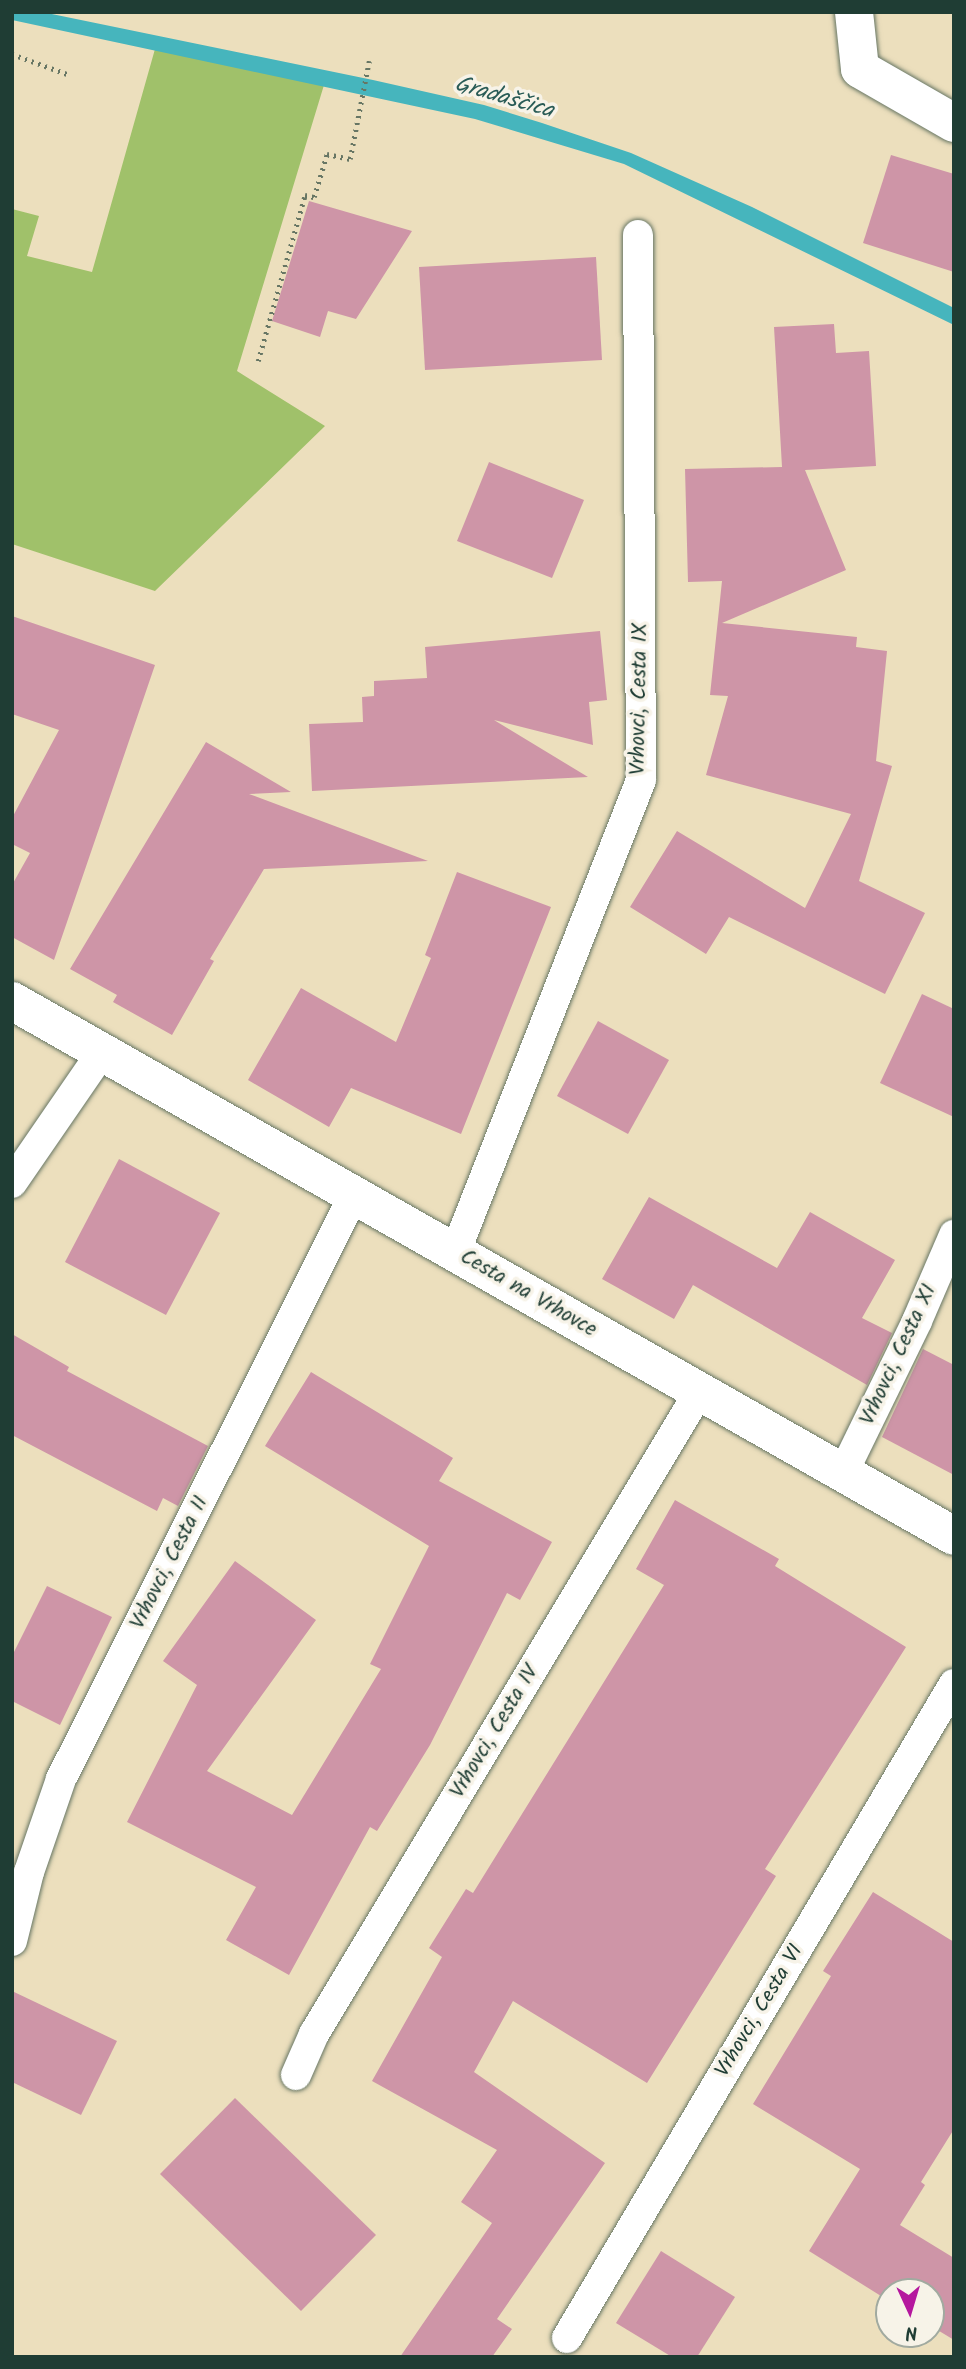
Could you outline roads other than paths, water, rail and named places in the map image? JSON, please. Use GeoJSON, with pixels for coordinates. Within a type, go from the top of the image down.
{"type":"FeatureCollection","features":[{"type":"Feature","properties":{"kind":"street"},"geometry":{"type":"LineString","coordinates":[[854,12],[860,69],[954,123]]}},
{"type":"Feature","properties":{"kind":"street","name":"Cesta na Vrhovce"},"geometry":{"type":"LineString","coordinates":[[12,1001],[954,1536]]}},
{"type":"Feature","properties":{"kind":"lane","name":"Vrhovci, Cesta IX"},"geometry":{"type":"LineString","coordinates":[[455,1253],[641,780],[638,235]]}},
{"type":"Feature","properties":{"kind":"lane"},"geometry":{"type":"LineString","coordinates":[[12,1182],[102,1052]]}},
{"type":"Feature","properties":{"kind":"lane","name":"Vrhovci, Cesta II"},"geometry":{"type":"LineString","coordinates":[[12,1941],[29,1872],[61,1779],[354,1195]]}},
{"type":"Feature","properties":{"kind":"lane","name":"Vrhovci, Cesta XI"},"geometry":{"type":"LineString","coordinates":[[843,1473],[917,1321],[954,1236]]}},
{"type":"Feature","properties":{"kind":"lane","name":"Vrhovci, Cesta IV"},"geometry":{"type":"LineString","coordinates":[[296,2075],[314,2034],[699,1392]]}},
{"type":"Feature","properties":{"kind":"lane","name":"Vrhovci, Cesta VI"},"geometry":{"type":"LineString","coordinates":[[567,2338],[954,1684]]}},
{"type":"Feature","properties":{"kind":"water","name":"Gradaščica"},"geometry":{"type":"Polygon","coordinates":[[[12,12],[42,12],[373,80],[484,105],[542,123],[631,153],[752,207],[954,308],[954,325],[624,164],[475,119],[12,20],[12,12]]]}}]}
